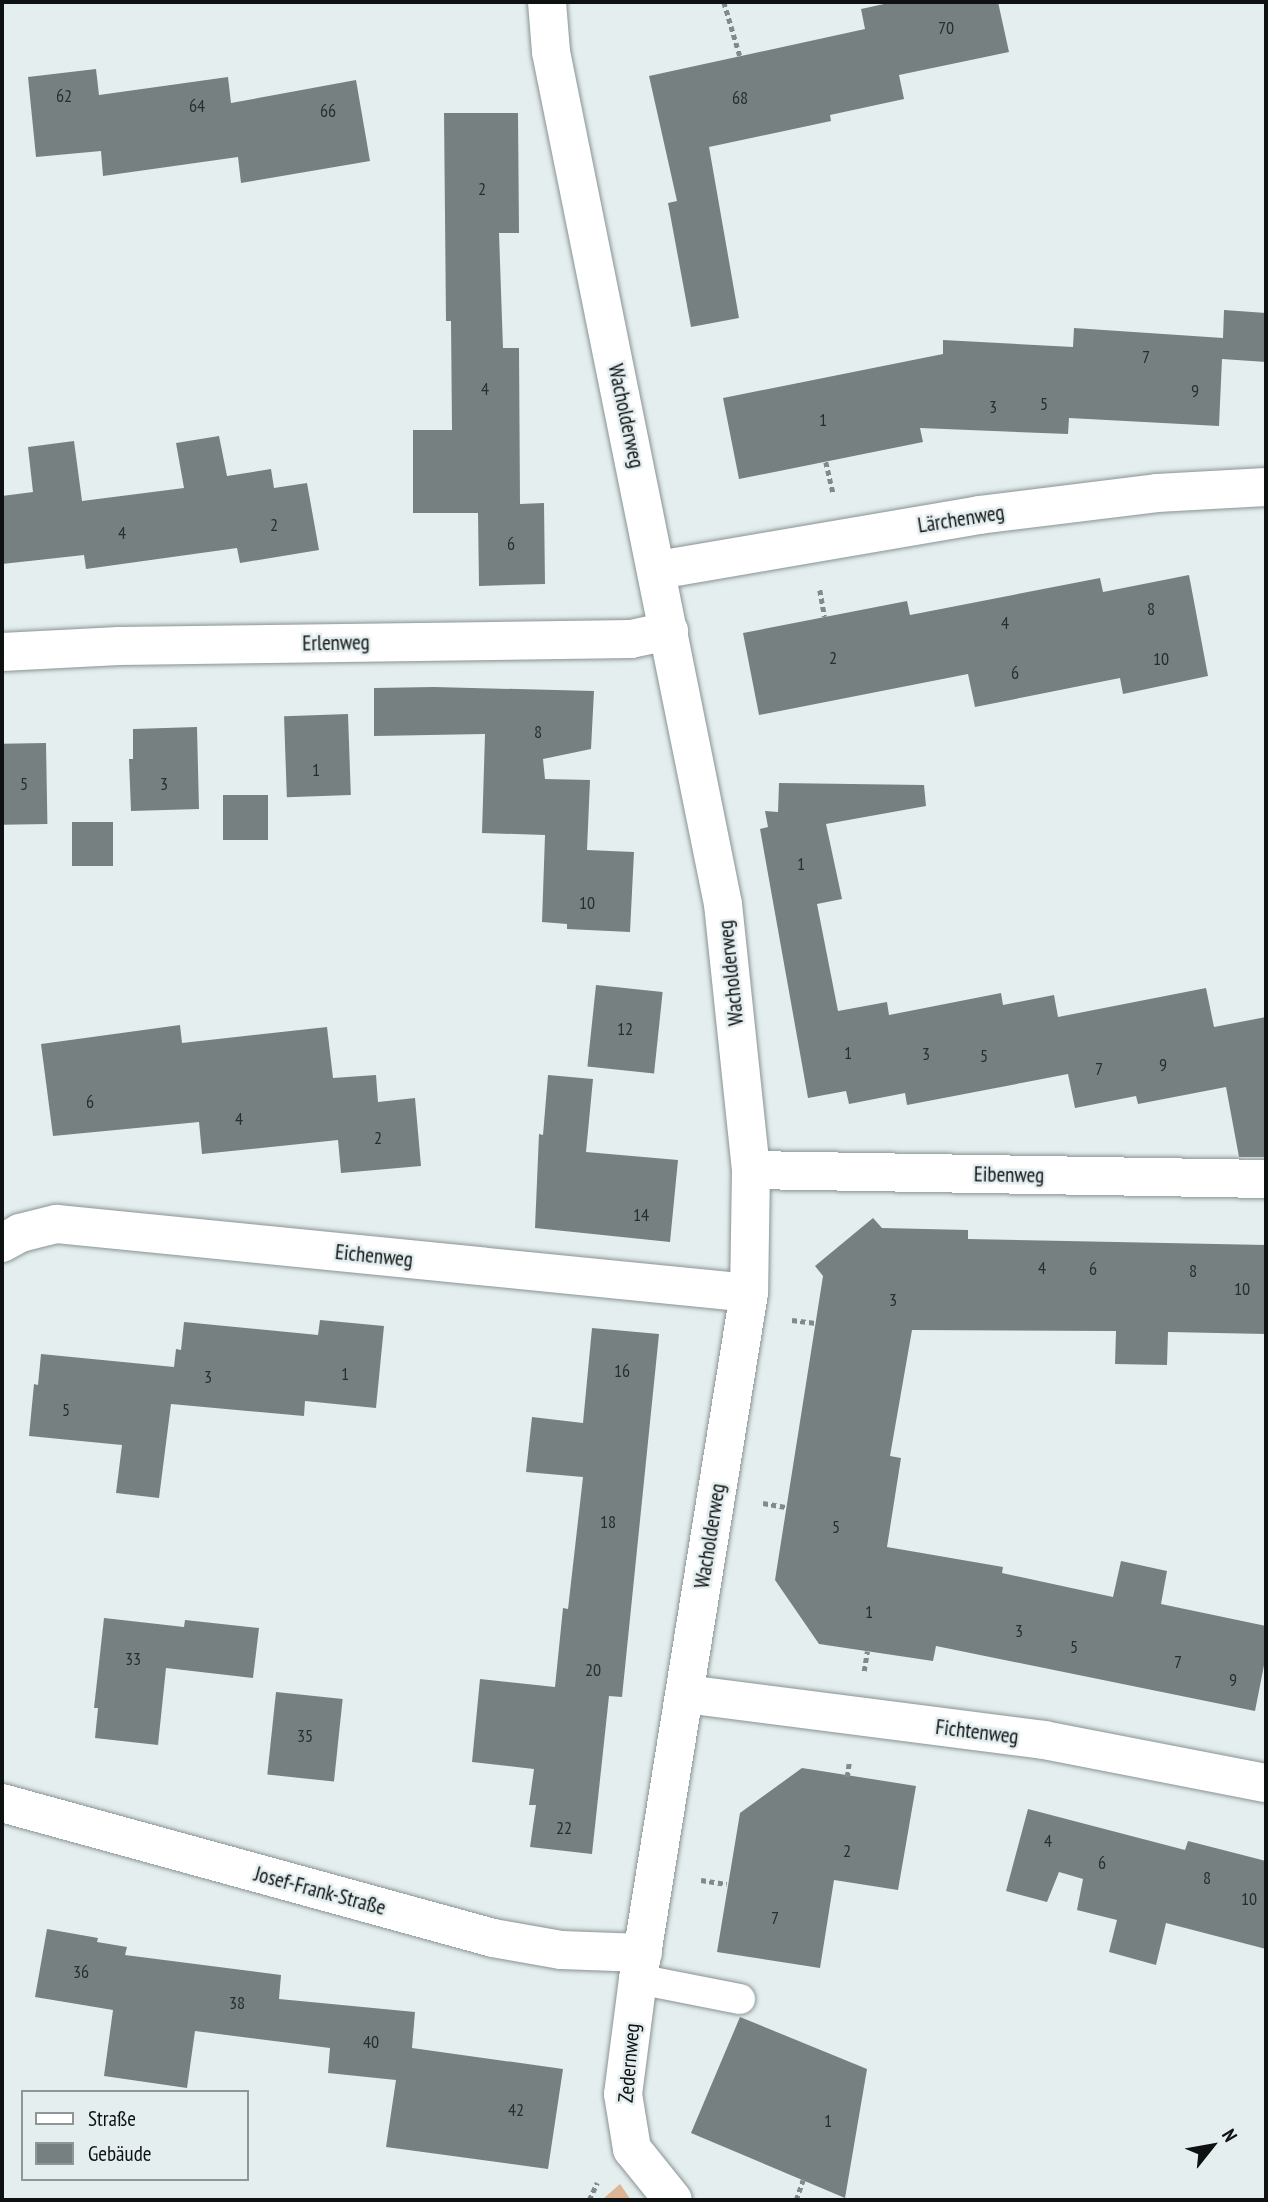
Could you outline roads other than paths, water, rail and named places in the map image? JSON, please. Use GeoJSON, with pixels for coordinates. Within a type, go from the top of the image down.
{"type":"FeatureCollection","features":[{"type":"Feature","properties":{"kind":"street","name":"Wacholderweg"},"geometry":{"type":"LineString","coordinates":[[547,2],[551,52],[658,570],[723,904],[751,1170],[749,1293],[640,1966]]}},
{"type":"Feature","properties":{"kind":"street","name":"Lärchenweg"},"geometry":{"type":"LineString","coordinates":[[658,570],[979,515],[1157,493],[1266,487]]}},
{"type":"Feature","properties":{"kind":"street","name":"Erlenweg"},"geometry":{"type":"LineString","coordinates":[[2,653],[119,646],[631,639],[669,631]]}},
{"type":"Feature","properties":{"kind":"street","name":"Eibenweg"},"geometry":{"type":"LineString","coordinates":[[751,1170],[1266,1180]]}},
{"type":"Feature","properties":{"kind":"street","name":"Eichenweg"},"geometry":{"type":"LineString","coordinates":[[2,1244],[20,1233],[57,1224],[749,1293]]}},
{"type":"Feature","properties":{"kind":"street","name":"Fichtenweg"},"geometry":{"type":"LineString","coordinates":[[686,1694],[1044,1740],[1266,1783]]}},
{"type":"Feature","properties":{"kind":"street","name":"Josef-Frank-Straße"},"geometry":{"type":"LineString","coordinates":[[2,1803],[493,1938],[640,1966]]}},
{"type":"Feature","properties":{"kind":"street","name":"Zedernweg"},"geometry":{"type":"LineString","coordinates":[[640,1966],[623,2094],[627,2134],[639,2162],[673,2200]]}},
{"type":"Feature","properties":{"kind":"lane"},"geometry":{"type":"LineString","coordinates":[[640,1966],[740,1999]]}}]}
